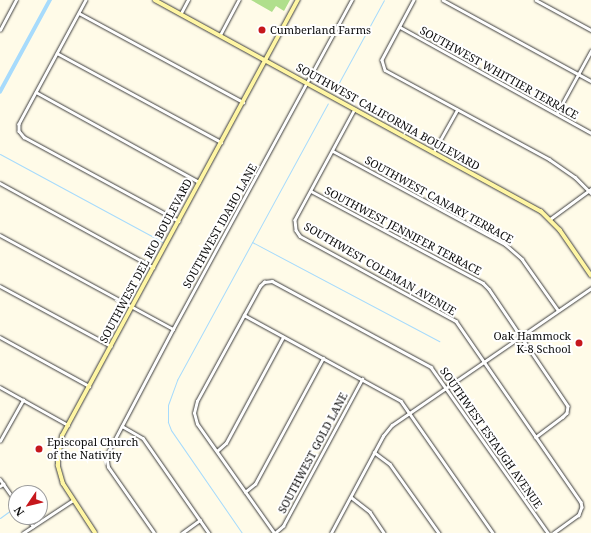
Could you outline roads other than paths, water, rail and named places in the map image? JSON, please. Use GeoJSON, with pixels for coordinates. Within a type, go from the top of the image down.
{"type":"FeatureCollection","features":[{"type":"Feature","properties":{"kind":"street"},"geometry":{"type":"LineString","coordinates":[[0,30],[16,0]]}},
{"type":"Feature","properties":{"kind":"street"},"geometry":{"type":"LineString","coordinates":[[86,0],[19,124],[19,131],[24,137],[179,221]]}},
{"type":"Feature","properties":{"kind":"street","name":"SOUTHWEST CALIFORNIA BOULEVARD"},"geometry":{"type":"LineString","coordinates":[[155,0],[434,151],[541,211],[550,219],[591,275]]}},
{"type":"Feature","properties":{"kind":"street"},"geometry":{"type":"LineString","coordinates":[[181,13],[188,0]]}},
{"type":"Feature","properties":{"kind":"street"},"geometry":{"type":"LineString","coordinates":[[220,35],[239,0]]}},
{"type":"Feature","properties":{"kind":"street","name":"SOUTHWEST DEL RIO BOULEVARD"},"geometry":{"type":"LineString","coordinates":[[95,533],[63,484],[58,466],[60,447],[68,425],[298,0]]}},
{"type":"Feature","properties":{"kind":"street","name":"SOUTHWEST IDAHO LANE"},"geometry":{"type":"LineString","coordinates":[[154,533],[108,467],[106,461],[108,452],[173,329],[352,0]]}},
{"type":"Feature","properties":{"kind":"street"},"geometry":{"type":"LineString","coordinates":[[414,0],[382,60],[382,65],[390,74],[560,166],[590,191],[550,219]]}},
{"type":"Feature","properties":{"kind":"street"},"geometry":{"type":"LineString","coordinates":[[443,0],[591,81]]}},
{"type":"Feature","properties":{"kind":"street"},"geometry":{"type":"LineString","coordinates":[[536,0],[591,30]]}},
{"type":"Feature","properties":{"kind":"street"},"geometry":{"type":"LineString","coordinates":[[78,13],[243,102]]}},
{"type":"Feature","properties":{"kind":"street","name":"SOUTHWEST WHITTIER TERRACE"},"geometry":{"type":"LineString","coordinates":[[400,27],[591,133]]}},
{"type":"Feature","properties":{"kind":"street"},"geometry":{"type":"LineString","coordinates":[[557,113],[591,51]]}},
{"type":"Feature","properties":{"kind":"street"},"geometry":{"type":"LineString","coordinates":[[57,53],[222,142]]}},
{"type":"Feature","properties":{"kind":"street"},"geometry":{"type":"LineString","coordinates":[[36,92],[199,182]]}},
{"type":"Feature","properties":{"kind":"street"},"geometry":{"type":"LineString","coordinates":[[311,191],[355,109]]}},
{"type":"Feature","properties":{"kind":"street"},"geometry":{"type":"LineString","coordinates":[[434,151],[456,110]]}},
{"type":"Feature","properties":{"kind":"street","name":"SOUTHWEST CANARY TERRACE"},"geometry":{"type":"LineString","coordinates":[[332,151],[505,244],[522,258],[558,310]]}},
{"type":"Feature","properties":{"kind":"street"},"geometry":{"type":"LineString","coordinates":[[0,183],[153,266]]}},
{"type":"Feature","properties":{"kind":"street","name":"SOUTHWEST COLEMAN AVENUE"},"geometry":{"type":"LineString","coordinates":[[311,191],[295,220],[296,230],[300,236],[450,316],[456,322],[579,499],[582,507],[580,514],[554,533]]}},
{"type":"Feature","properties":{"kind":"street","name":"SOUTHWEST JENNIFER TERRACE"},"geometry":{"type":"LineString","coordinates":[[311,191],[483,283],[568,406],[567,413],[564,417],[536,437]]}},
{"type":"Feature","properties":{"kind":"street"},"geometry":{"type":"LineString","coordinates":[[0,234],[132,305],[173,329]]}},
{"type":"Feature","properties":{"kind":"street","name":"SOUTHWEST ESTAUGH AVENUE"},"geometry":{"type":"LineString","coordinates":[[244,316],[260,286],[268,281],[277,282],[425,362],[436,371],[447,386],[548,533]]}},
{"type":"Feature","properties":{"kind":"street"},"geometry":{"type":"LineString","coordinates":[[0,286],[111,346]]}},
{"type":"Feature","properties":{"kind":"street"},"geometry":{"type":"LineString","coordinates":[[331,533],[383,436],[392,425],[591,288]]}},
{"type":"Feature","properties":{"kind":"street"},"geometry":{"type":"LineString","coordinates":[[275,533],[197,424],[194,413],[198,401],[244,316],[401,401],[493,533]]}},
{"type":"Feature","properties":{"kind":"street"},"geometry":{"type":"LineString","coordinates":[[0,337],[89,386]]}},
{"type":"Feature","properties":{"kind":"street"},"geometry":{"type":"LineString","coordinates":[[217,451],[226,443],[283,337]]}},
{"type":"Feature","properties":{"kind":"street"},"geometry":{"type":"LineString","coordinates":[[245,492],[255,484],[323,358]]}},
{"type":"Feature","properties":{"kind":"street","name":"SOUTHWEST GOLD LANE"},"geometry":{"type":"LineString","coordinates":[[275,533],[283,526],[362,379]]}},
{"type":"Feature","properties":{"kind":"street"},"geometry":{"type":"LineString","coordinates":[[0,388],[68,425]]}},
{"type":"Feature","properties":{"kind":"street"},"geometry":{"type":"LineString","coordinates":[[0,441],[23,400]]}},
{"type":"Feature","properties":{"kind":"street"},"geometry":{"type":"LineString","coordinates":[[122,426],[143,438],[209,533]]}},
{"type":"Feature","properties":{"kind":"street"},"geometry":{"type":"LineString","coordinates":[[374,452],[390,464],[439,533]]}},
{"type":"Feature","properties":{"kind":"street"},"geometry":{"type":"LineString","coordinates":[[0,479],[8,491]]}},
{"type":"Feature","properties":{"kind":"street"},"geometry":{"type":"LineString","coordinates":[[351,497],[370,512],[384,533]]}},
{"type":"Feature","properties":{"kind":"street"},"geometry":{"type":"LineString","coordinates":[[23,533],[73,500]]}},
{"type":"Feature","properties":{"kind":"street"},"geometry":{"type":"LineString","coordinates":[[182,533],[200,520]]}},
{"type":"Feature","properties":{"kind":"waterway"},"geometry":{"type":"LineString","coordinates":[[0,92],[50,0]]}},
{"type":"Feature","properties":{"kind":"waterway"},"geometry":{"type":"LineString","coordinates":[[336,88],[384,0]]}},
{"type":"Feature","properties":{"kind":"waterway"},"geometry":{"type":"LineString","coordinates":[[242,533],[171,430],[168,422],[168,405],[177,380],[328,103]]}},
{"type":"Feature","properties":{"kind":"waterway"},"geometry":{"type":"LineString","coordinates":[[0,154],[163,242]]}},
{"type":"Feature","properties":{"kind":"waterway"},"geometry":{"type":"LineString","coordinates":[[252,242],[439,341]]}},
{"type":"Feature","properties":{"kind":"waterway"},"geometry":{"type":"LineString","coordinates":[[0,518],[8,512]]}},
{"type":"Feature","properties":{"kind":"place","name":"Cumberland Farms"},"geometry":{"type":"Point","coordinates":[262,30]}},
{"type":"Feature","properties":{"kind":"place","name":"Oak Hammock K-8 School"},"geometry":{"type":"Point","coordinates":[579,343]}},
{"type":"Feature","properties":{"kind":"place","name":"Episcopal Church of the Nativity"},"geometry":{"type":"Point","coordinates":[39,449]}}]}
